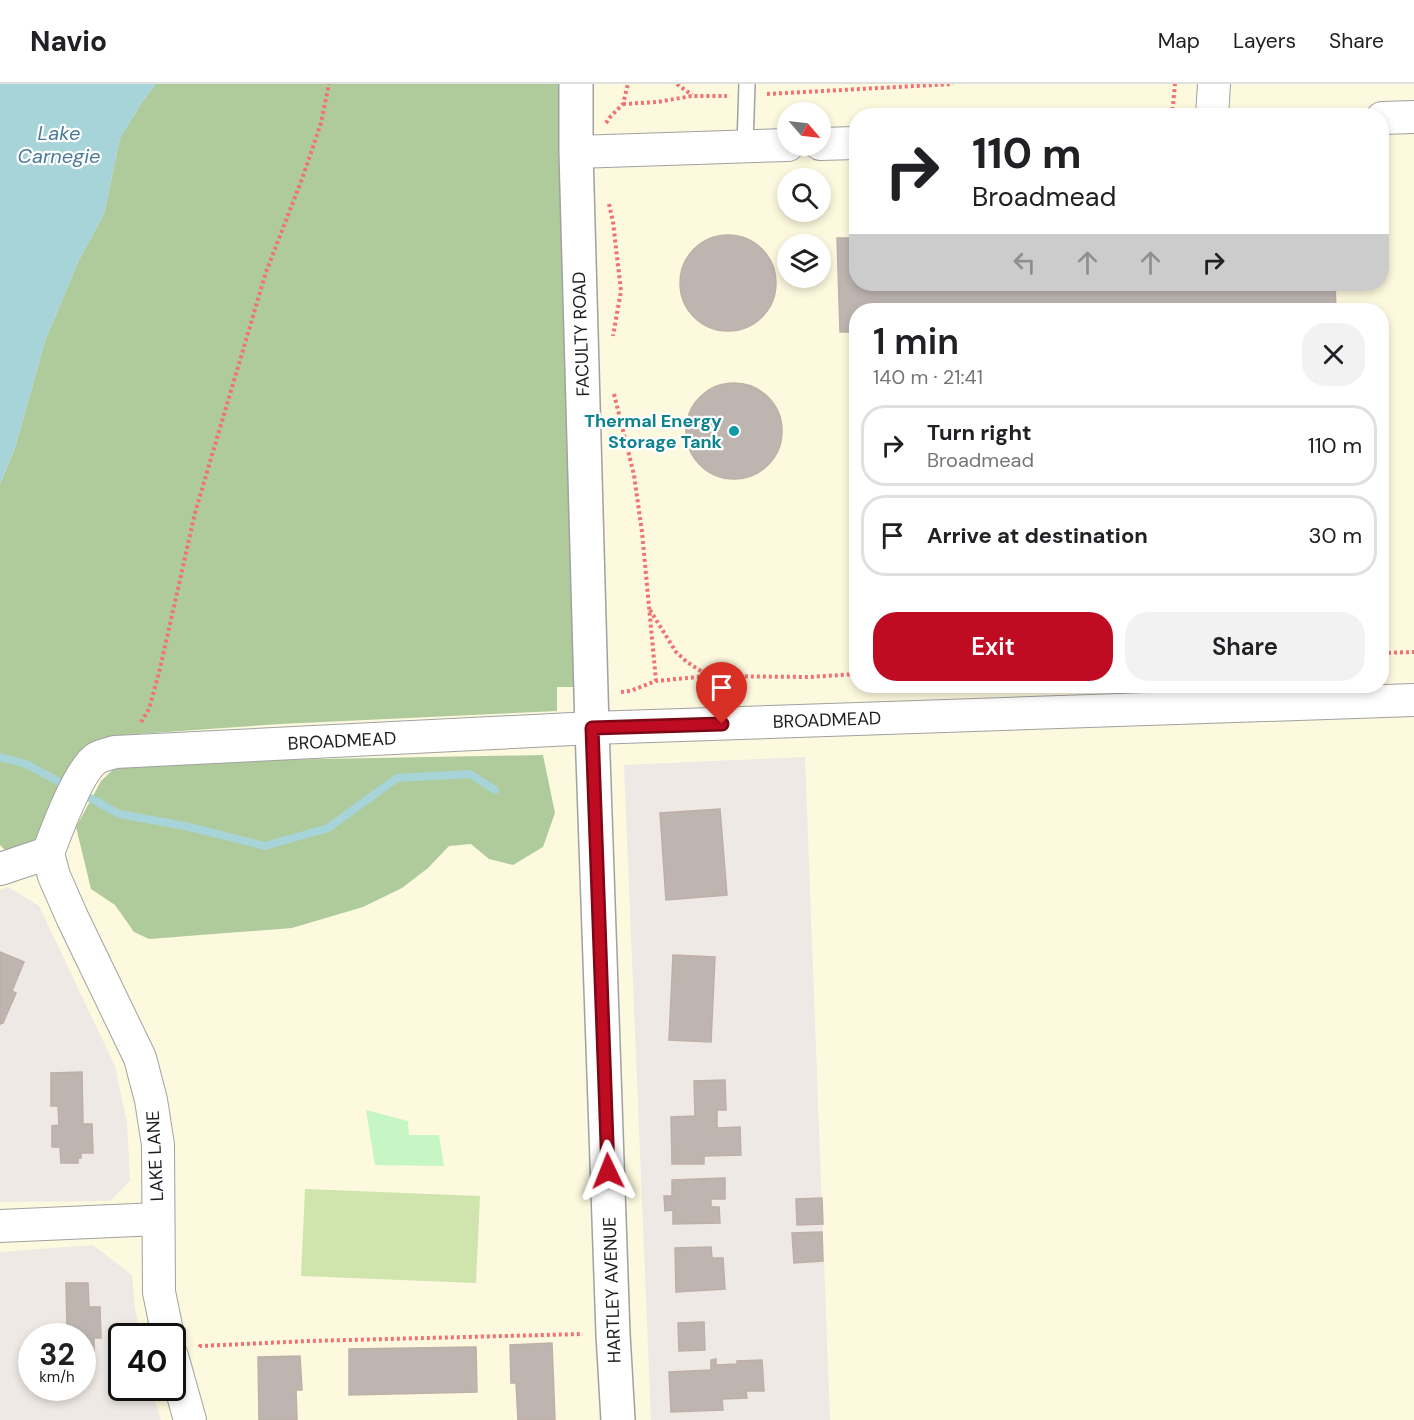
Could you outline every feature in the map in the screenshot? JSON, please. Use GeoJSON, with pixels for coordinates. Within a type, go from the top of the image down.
{"type":"FeatureCollection","features":[{"type":"Feature","properties":{"kind":"street","name":"FACULTY ROAD"},"geometry":{"type":"LineString","coordinates":[[576,84],[589,152],[592,728]]}},
{"type":"Feature","properties":{"kind":"street"},"geometry":{"type":"LineString","coordinates":[[1212,108],[1214,84]]}},
{"type":"Feature","properties":{"kind":"street"},"geometry":{"type":"LineString","coordinates":[[1389,118],[1414,117]]}},
{"type":"Feature","properties":{"kind":"street"},"geometry":{"type":"LineString","coordinates":[[831,144],[849,144]]}},
{"type":"Feature","properties":{"kind":"street"},"geometry":{"type":"LineString","coordinates":[[589,152],[777,145]]}},
{"type":"Feature","properties":{"kind":"street","name":"BROADMEAD"},"geometry":{"type":"LineString","coordinates":[[48,853],[85,771],[97,759],[115,752],[592,728],[1414,700]]}},
{"type":"Feature","properties":{"kind":"street","name":"HARTLEY AVENUE"},"geometry":{"type":"LineString","coordinates":[[592,728],[618,1420]]}},
{"type":"Feature","properties":{"kind":"street"},"geometry":{"type":"LineString","coordinates":[[0,869],[48,853]]}},
{"type":"Feature","properties":{"kind":"street","name":"LAKE LANE"},"geometry":{"type":"LineString","coordinates":[[48,853],[54,876],[140,1058],[151,1100],[158,1145],[159,1292],[165,1323]]}},
{"type":"Feature","properties":{"kind":"street"},"geometry":{"type":"LineString","coordinates":[[0,1226],[158,1219]]}},
{"type":"Feature","properties":{"kind":"street"},"geometry":{"type":"LineString","coordinates":[[188,1356],[190,1420]]}},
{"type":"Feature","properties":{"kind":"lane"},"geometry":{"type":"LineString","coordinates":[[745,145],[746,90]]}},
{"type":"Feature","properties":{"kind":"path"},"geometry":{"type":"LineString","coordinates":[[115,752],[134,732],[149,709],[195,513],[266,272],[321,123],[328,84]]}},
{"type":"Feature","properties":{"kind":"path"},"geometry":{"type":"LineString","coordinates":[[589,152],[611,116],[623,104],[628,84]]}},
{"type":"Feature","properties":{"kind":"path"},"geometry":{"type":"LineString","coordinates":[[677,84],[692,96]]}},
{"type":"Feature","properties":{"kind":"path"},"geometry":{"type":"LineString","coordinates":[[623,104],[657,102],[746,90],[953,84]]}},
{"type":"Feature","properties":{"kind":"path"},"geometry":{"type":"LineString","coordinates":[[1173,108],[1175,84]]}},
{"type":"Feature","properties":{"kind":"path"},"geometry":{"type":"LineString","coordinates":[[608,200],[613,222],[621,291],[612,342]]}},
{"type":"Feature","properties":{"kind":"path"},"geometry":{"type":"LineString","coordinates":[[611,384],[634,475],[642,532],[656,681]]}},
{"type":"Feature","properties":{"kind":"path"},"geometry":{"type":"LineString","coordinates":[[649,608],[675,652],[708,676]]}},
{"type":"Feature","properties":{"kind":"path"},"geometry":{"type":"LineString","coordinates":[[1389,653],[1414,651]]}},
{"type":"Feature","properties":{"kind":"path"},"geometry":{"type":"LineString","coordinates":[[614,693],[630,691],[656,681],[708,676],[810,677],[849,674]]}},
{"type":"Feature","properties":{"kind":"path"},"geometry":{"type":"LineString","coordinates":[[188,1356],[200,1346],[587,1334]]}},
{"type":"Feature","properties":{"kind":"shaded area"},"geometry":{"type":"Polygon","coordinates":[[[156,84],[1414,84],[1414,1420],[830,1420],[805,757],[624,765],[651,1420],[161,1420],[155,1401],[186,1401],[186,1323],[138,1323],[132,1275],[93,1245],[0,1252],[0,1202],[110,1201],[130,1181],[127,1123],[115,1066],[39,906],[8,887],[0,890],[0,484],[156,84]]]}},
{"type":"Feature","properties":{"kind":"green space"},"geometry":{"type":"Polygon","coordinates":[[[156,84],[561,84],[575,687],[557,687],[557,711],[280,724],[123,735],[108,742],[43,839],[10,855],[0,845],[0,484],[15,448],[45,341],[79,260],[104,214],[120,138],[156,84]]]}},
{"type":"Feature","properties":{"kind":"green space"},"geometry":{"type":"Polygon","coordinates":[[[543,755],[555,813],[543,847],[513,865],[489,859],[471,844],[449,846],[428,868],[402,888],[363,907],[292,928],[149,939],[134,932],[115,905],[91,889],[76,827],[101,781],[118,765],[164,762],[543,755]]]}},
{"type":"Feature","properties":{"kind":"green space"},"geometry":{"type":"Polygon","coordinates":[[[366,1110],[408,1121],[409,1135],[439,1135],[444,1166],[375,1165],[366,1110]]]}},
{"type":"Feature","properties":{"kind":"green space"},"geometry":{"type":"Polygon","coordinates":[[[305,1189],[480,1196],[476,1283],[301,1276],[305,1189]]]}},
{"type":"Feature","properties":{"kind":"water","name":"Lake Carnegie"},"geometry":{"type":"Polygon","coordinates":[[[0,84],[156,84],[120,138],[104,214],[79,260],[45,341],[15,448],[0,484],[0,84]]]}},
{"type":"Feature","properties":{"kind":"building"},"geometry":{"type":"Polygon","coordinates":[[[728,235],[746,238],[762,249],[773,265],[776,283],[773,301],[762,317],[746,328],[728,331],[710,328],[694,317],[683,301],[680,283],[683,265],[694,249],[710,238],[728,235]]]}},
{"type":"Feature","properties":{"kind":"building"},"geometry":{"type":"Polygon","coordinates":[[[837,238],[849,238],[849,291],[1335,291],[1336,303],[849,303],[849,332],[840,332],[837,238]]]}},
{"type":"Feature","properties":{"kind":"building","name":"Thermal Energy Storage Tank"},"geometry":{"type":"Polygon","coordinates":[[[734,383],[752,386],[768,397],[779,413],[782,431],[779,449],[768,465],[752,476],[734,479],[716,476],[700,465],[689,449],[686,431],[689,413],[700,397],[716,386],[734,383]]]}},
{"type":"Feature","properties":{"kind":"building"},"geometry":{"type":"Polygon","coordinates":[[[720,809],[727,895],[666,900],[660,813],[720,809]]]}},
{"type":"Feature","properties":{"kind":"building"},"geometry":{"type":"Polygon","coordinates":[[[0,952],[24,962],[12,991],[16,993],[0,1025],[0,952]]]}},
{"type":"Feature","properties":{"kind":"building"},"geometry":{"type":"Polygon","coordinates":[[[673,955],[715,957],[711,1042],[669,1040],[673,955]]]}},
{"type":"Feature","properties":{"kind":"building"},"geometry":{"type":"Polygon","coordinates":[[[82,1072],[83,1124],[92,1124],[93,1153],[81,1153],[78,1163],[61,1163],[60,1147],[52,1147],[52,1126],[59,1125],[58,1106],[51,1106],[51,1073],[82,1072]]]}},
{"type":"Feature","properties":{"kind":"building"},"geometry":{"type":"Polygon","coordinates":[[[725,1080],[726,1110],[717,1110],[717,1128],[740,1127],[741,1155],[704,1156],[704,1164],[672,1164],[671,1117],[695,1116],[694,1081],[725,1080]]]}},
{"type":"Feature","properties":{"kind":"building"},"geometry":{"type":"Polygon","coordinates":[[[725,1178],[725,1199],[711,1199],[711,1207],[719,1207],[720,1223],[673,1224],[673,1210],[665,1211],[664,1196],[672,1196],[672,1180],[725,1178]]]}},
{"type":"Feature","properties":{"kind":"building"},"geometry":{"type":"Polygon","coordinates":[[[822,1198],[823,1224],[797,1225],[796,1199],[822,1198]]]}},
{"type":"Feature","properties":{"kind":"building"},"geometry":{"type":"Polygon","coordinates":[[[822,1232],[823,1261],[794,1263],[792,1233],[822,1232]]]}},
{"type":"Feature","properties":{"kind":"building"},"geometry":{"type":"Polygon","coordinates":[[[711,1247],[712,1258],[723,1258],[725,1289],[676,1292],[675,1248],[711,1247]]]}},
{"type":"Feature","properties":{"kind":"building"},"geometry":{"type":"Polygon","coordinates":[[[66,1283],[88,1283],[89,1307],[100,1307],[101,1338],[96,1338],[96,1323],[67,1323],[66,1283]]]}},
{"type":"Feature","properties":{"kind":"building"},"geometry":{"type":"Polygon","coordinates":[[[704,1322],[705,1350],[679,1351],[678,1323],[704,1322]]]}},
{"type":"Feature","properties":{"kind":"building"},"geometry":{"type":"Polygon","coordinates":[[[552,1343],[555,1420],[518,1420],[516,1383],[511,1383],[510,1345],[552,1343]]]}},
{"type":"Feature","properties":{"kind":"building"},"geometry":{"type":"Polygon","coordinates":[[[476,1347],[477,1392],[349,1395],[349,1349],[476,1347]]]}},
{"type":"Feature","properties":{"kind":"building"},"geometry":{"type":"Polygon","coordinates":[[[300,1356],[302,1390],[296,1390],[297,1420],[259,1420],[258,1357],[300,1356]]]}},
{"type":"Feature","properties":{"kind":"building"},"geometry":{"type":"Polygon","coordinates":[[[716,1359],[716,1365],[762,1360],[764,1391],[746,1391],[747,1398],[722,1399],[723,1410],[671,1412],[669,1372],[711,1370],[711,1360],[716,1359]]]}},
{"type":"Feature","properties":{"kind":"waterway"},"geometry":{"type":"LineString","coordinates":[[0,757],[26,764],[69,787]]}},
{"type":"Feature","properties":{"kind":"waterway"},"geometry":{"type":"LineString","coordinates":[[81,793],[119,814],[185,826],[265,846],[328,828],[397,778],[470,774],[495,790]]}},
{"type":"Feature","properties":{"kind":"place","name":"Thermal Energy Storage Tank"},"geometry":{"type":"Point","coordinates":[734,431]}},
{"type":"Feature","properties":{"kind":"route"},"geometry":{"type":"LineString","coordinates":[[608,1171],[592,728],[722,724]]}}]}
